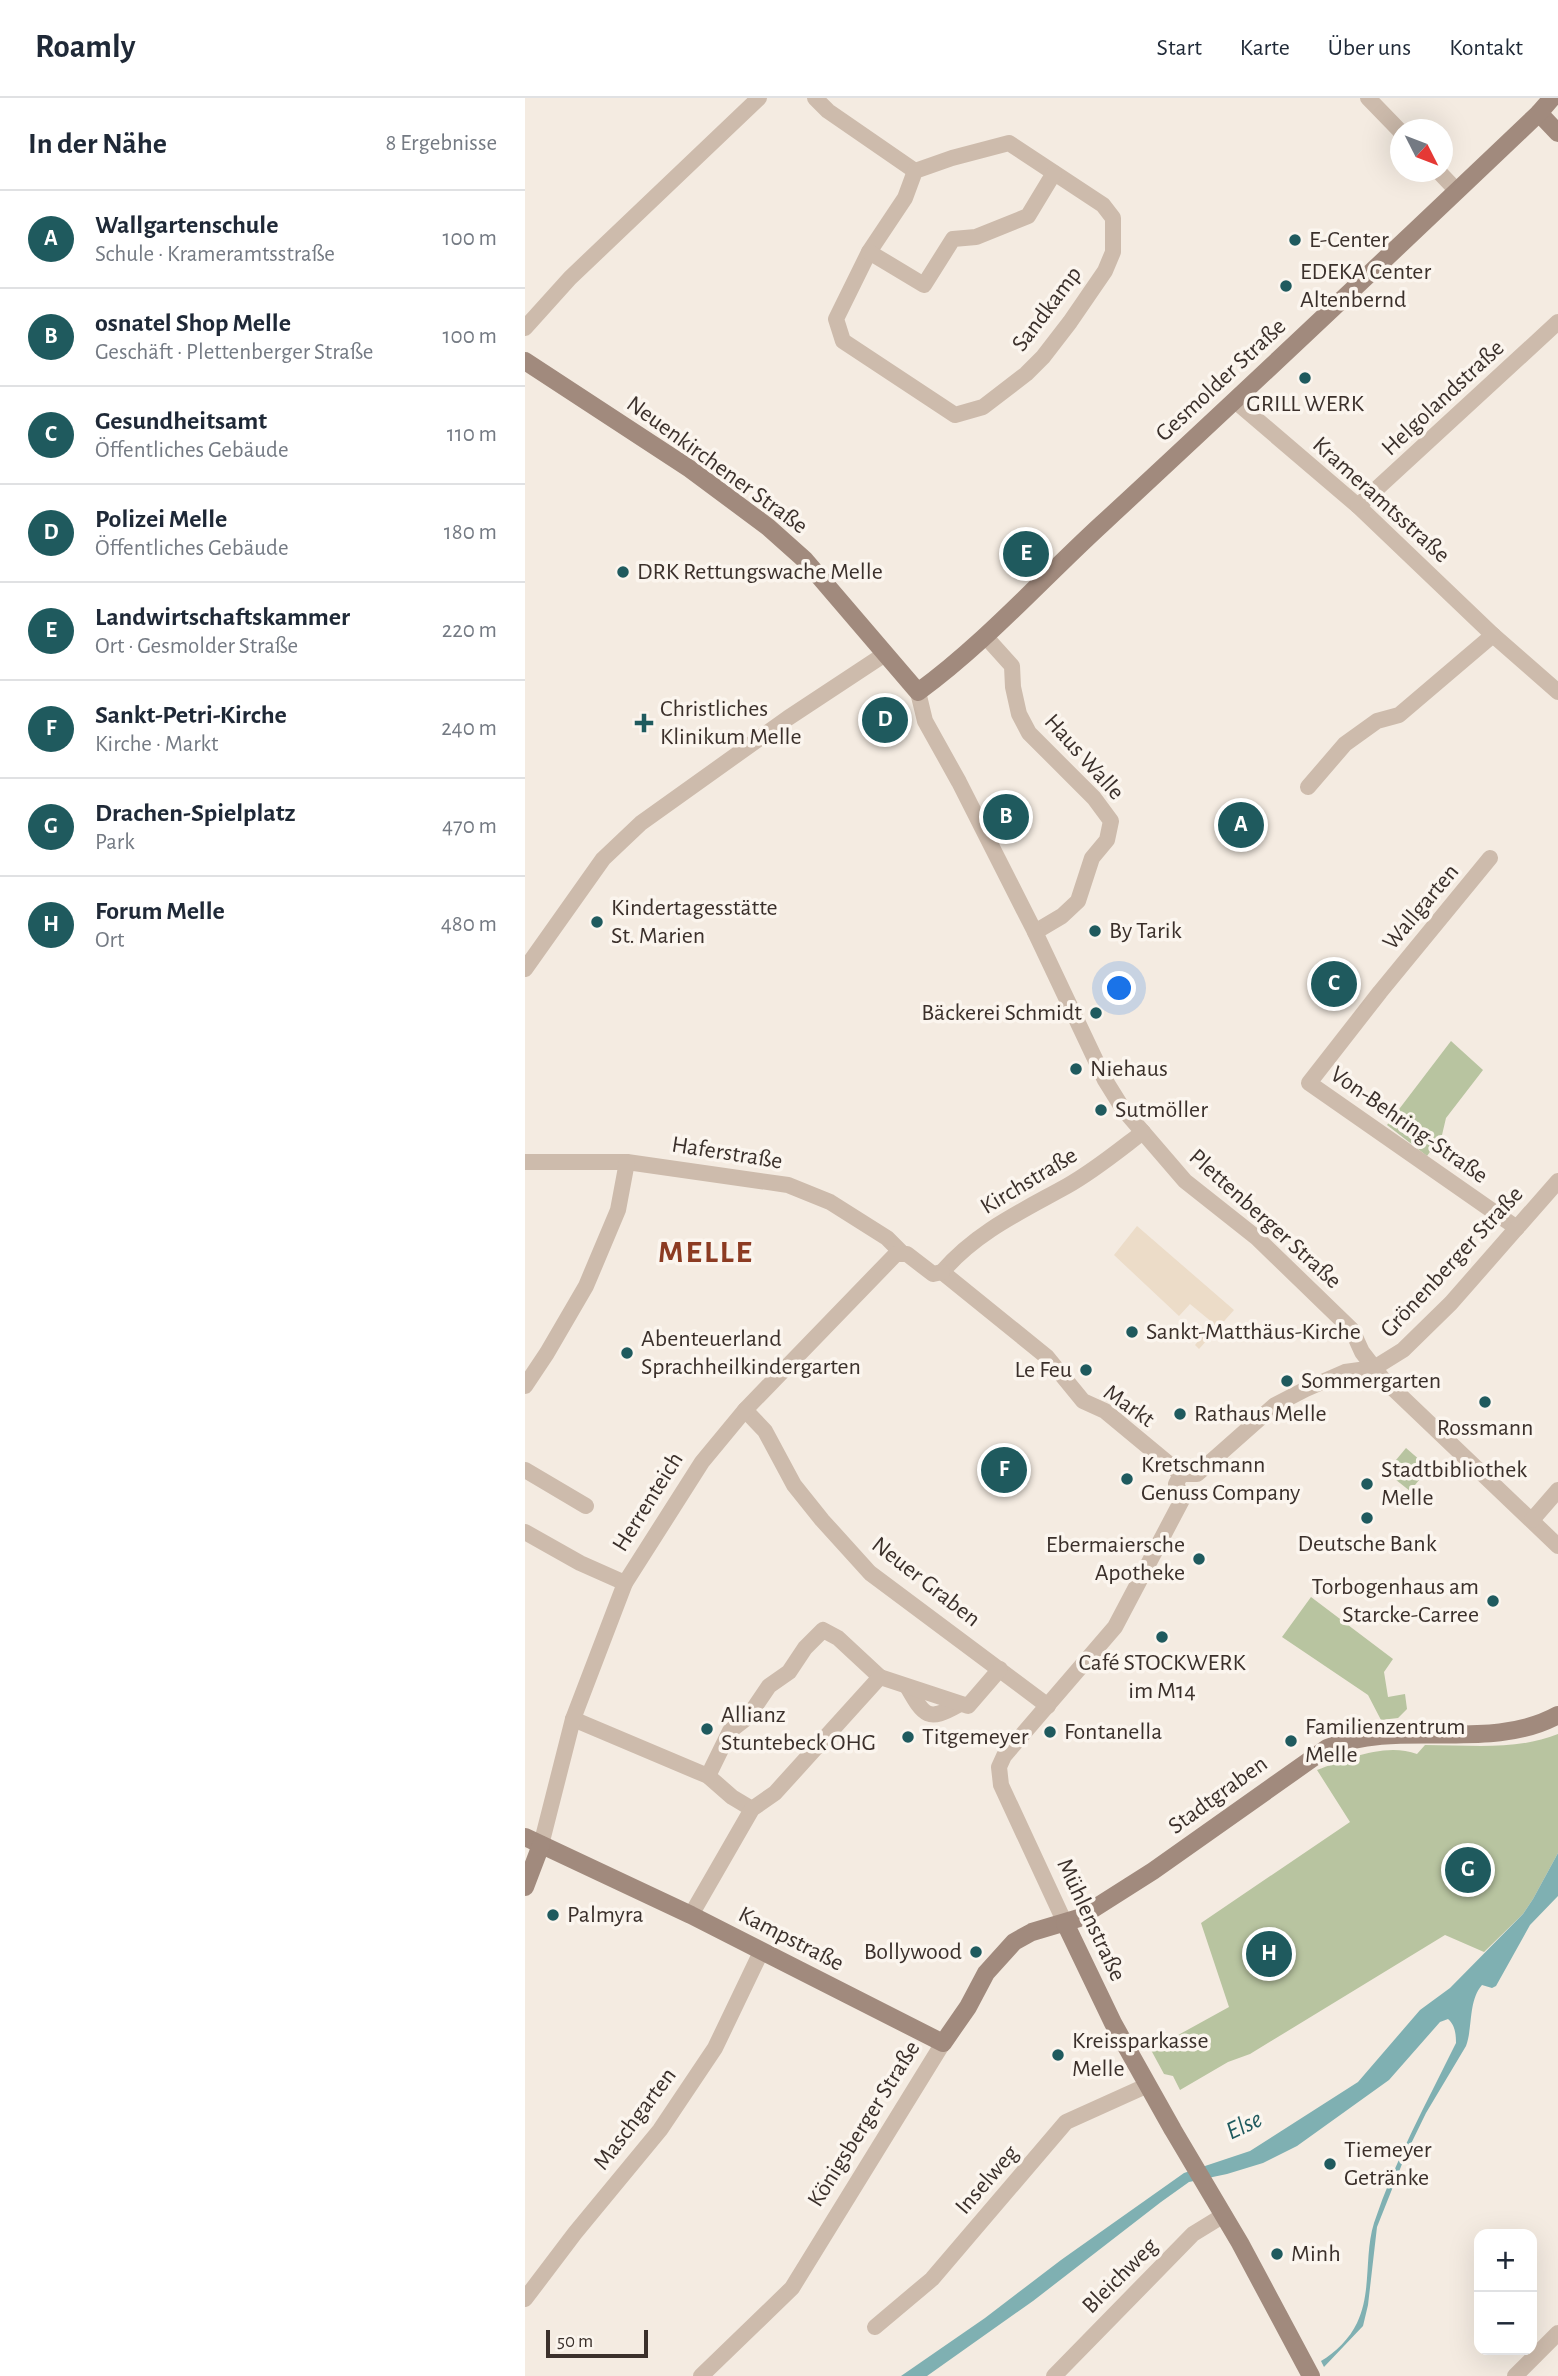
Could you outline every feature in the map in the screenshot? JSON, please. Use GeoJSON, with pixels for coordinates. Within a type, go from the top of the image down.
{"type":"FeatureCollection","features":[{"type":"Feature","properties":{"kind":"street"},"geometry":{"type":"LineString","coordinates":[[525,328],[578,271],[758,98]]}},
{"type":"Feature","properties":{"kind":"street"},"geometry":{"type":"LineString","coordinates":[[815,98],[828,111],[915,171]]}},
{"type":"Feature","properties":{"kind":"street"},"geometry":{"type":"LineString","coordinates":[[1368,98],[1390,121]]}},
{"type":"Feature","properties":{"kind":"street","name":"Gesmolder Straße"},"geometry":{"type":"LineString","coordinates":[[918,692],[985,636],[1552,98]]}},
{"type":"Feature","properties":{"kind":"street"},"geometry":{"type":"LineString","coordinates":[[1539,113],[1558,133]]}},
{"type":"Feature","properties":{"kind":"street","name":"Sandkamp"},"geometry":{"type":"LineString","coordinates":[[1009,143],[1054,173],[1103,205],[1113,218],[1114,252],[1098,281],[1043,358],[1026,373],[983,407],[955,415],[843,341],[836,319],[869,252],[905,198],[915,171],[1009,143]]}},
{"type":"Feature","properties":{"kind":"street"},"geometry":{"type":"LineString","coordinates":[[869,252],[924,285],[953,239],[976,237],[1028,216],[1054,173]]}},
{"type":"Feature","properties":{"kind":"street"},"geometry":{"type":"LineString","coordinates":[[1448,182],[1457,191]]}},
{"type":"Feature","properties":{"kind":"street","name":"Helgolandstraße"},"geometry":{"type":"LineString","coordinates":[[1358,506],[1558,322]]}},
{"type":"Feature","properties":{"kind":"street","name":"Neuenkirchener Straße"},"geometry":{"type":"LineString","coordinates":[[525,361],[690,469],[768,527],[805,560],[918,692]]}},
{"type":"Feature","properties":{"kind":"street","name":"Krameramtsstraße"},"geometry":{"type":"LineString","coordinates":[[1235,401],[1358,506],[1493,635],[1558,692]]}},
{"type":"Feature","properties":{"kind":"street"},"geometry":{"type":"LineString","coordinates":[[1308,787],[1345,744],[1377,721],[1399,715],[1493,635]]}},
{"type":"Feature","properties":{"kind":"street","name":"Haus Walle"},"geometry":{"type":"LineString","coordinates":[[985,636],[1012,666],[1019,714],[1029,733],[1073,775],[1111,821],[1107,840],[1092,858],[1078,901],[1062,916],[1035,932]]}},
{"type":"Feature","properties":{"kind":"street"},"geometry":{"type":"LineString","coordinates":[[525,969],[603,859],[641,822],[788,718],[885,654]]}},
{"type":"Feature","properties":{"kind":"street","name":"Plettenberger Straße"},"geometry":{"type":"LineString","coordinates":[[918,692],[925,721],[1035,932],[1105,1080],[1123,1109],[1185,1181],[1257,1238],[1352,1331],[1362,1352],[1374,1368],[1558,1546]]}},
{"type":"Feature","properties":{"kind":"street","name":"Wallgarten"},"geometry":{"type":"LineString","coordinates":[[1309,1083],[1490,858]]}},
{"type":"Feature","properties":{"kind":"street","name":"Von-Behring-Straße"},"geometry":{"type":"LineString","coordinates":[[1309,1083],[1517,1228]]}},
{"type":"Feature","properties":{"kind":"street","name":"Kirchstraße"},"geometry":{"type":"LineString","coordinates":[[942,1272],[962,1252],[1008,1217],[1093,1170],[1143,1132]]}},
{"type":"Feature","properties":{"kind":"street","name":"Haferstraße"},"geometry":{"type":"LineString","coordinates":[[525,1162],[627,1162],[788,1185],[830,1202],[887,1238],[902,1253]]}},
{"type":"Feature","properties":{"kind":"street"},"geometry":{"type":"LineString","coordinates":[[525,1386],[586,1286],[618,1210],[627,1162]]}},
{"type":"Feature","properties":{"kind":"street","name":"Grönenberger Straße"},"geometry":{"type":"LineString","coordinates":[[1374,1368],[1403,1350],[1451,1303],[1558,1181]]}},
{"type":"Feature","properties":{"kind":"street"},"geometry":{"type":"LineString","coordinates":[[902,1253],[933,1274],[942,1272]]}},
{"type":"Feature","properties":{"kind":"street","name":"Herrenteich"},"geometry":{"type":"LineString","coordinates":[[525,1887],[533,1841],[573,1718],[625,1583],[702,1462],[745,1410],[891,1259],[902,1253]]}},
{"type":"Feature","properties":{"kind":"street","name":"Markt"},"geometry":{"type":"LineString","coordinates":[[942,1272],[1047,1357],[1083,1401],[1105,1411],[1181,1474]]}},
{"type":"Feature","properties":{"kind":"street"},"geometry":{"type":"LineString","coordinates":[[1181,1474],[1197,1474],[1275,1405],[1345,1372],[1374,1368]]}},
{"type":"Feature","properties":{"kind":"street","name":"Neuer Graben"},"geometry":{"type":"LineString","coordinates":[[745,1410],[765,1432],[795,1485],[822,1520],[870,1573],[1048,1706]]}},
{"type":"Feature","properties":{"kind":"street"},"geometry":{"type":"LineString","coordinates":[[525,1470],[586,1506]]}},
{"type":"Feature","properties":{"kind":"street","name":"Mühlenstraße"},"geometry":{"type":"LineString","coordinates":[[1181,1474],[1176,1484],[1183,1499],[1115,1627],[1004,1756],[999,1767],[1001,1785],[1072,1920],[1113,2023],[1210,2190],[1311,2376]]}},
{"type":"Feature","properties":{"kind":"street"},"geometry":{"type":"LineString","coordinates":[[1532,1520],[1558,1490]]}},
{"type":"Feature","properties":{"kind":"street"},"geometry":{"type":"LineString","coordinates":[[525,1532],[580,1563],[625,1583]]}},
{"type":"Feature","properties":{"kind":"street"},"geometry":{"type":"LineString","coordinates":[[708,1776],[730,1731],[748,1717],[769,1686],[789,1672],[805,1648],[823,1630],[855,1652],[880,1677],[968,1706],[995,1664]]}},
{"type":"Feature","properties":{"kind":"street"},"geometry":{"type":"LineString","coordinates":[[691,1915],[751,1809],[775,1793],[880,1677]]}},
{"type":"Feature","properties":{"kind":"street","name":"Stadtgraben"},"geometry":{"type":"LineString","coordinates":[[1072,1920],[1153,1871],[1327,1748],[1349,1739],[1371,1735],[1474,1734],[1517,1729],[1558,1715]]}},
{"type":"Feature","properties":{"kind":"street"},"geometry":{"type":"LineString","coordinates":[[573,1718],[708,1776],[751,1809]]}},
{"type":"Feature","properties":{"kind":"street","name":"Kampstraße"},"geometry":{"type":"LineString","coordinates":[[533,1841],[691,1915],[943,2043]]}},
{"type":"Feature","properties":{"kind":"street","name":"Königsberger Straße"},"geometry":{"type":"LineString","coordinates":[[701,2376],[792,2288],[999,1956],[1014,1941],[1032,1932],[1072,1920]]}},
{"type":"Feature","properties":{"kind":"street","name":"Maschgarten"},"geometry":{"type":"LineString","coordinates":[[525,2299],[575,2233],[660,2130],[715,2048],[761,1952]]}},
{"type":"Feature","properties":{"kind":"street","name":"Inselweg"},"geometry":{"type":"LineString","coordinates":[[875,2327],[932,2279],[1066,2122],[1148,2085]]}},
{"type":"Feature","properties":{"kind":"street","name":"Bleichweg"},"geometry":{"type":"LineString","coordinates":[[1054,2376],[1193,2234],[1224,2215]]}},
{"type":"Feature","properties":{"kind":"street"},"geometry":{"type":"LineString","coordinates":[[1515,2376],[1558,2333]]}},
{"type":"Feature","properties":{"kind":"green space"},"geometry":{"type":"Polygon","coordinates":[[[1451,1041],[1483,1070],[1446,1118],[1442,1135],[1427,1156],[1387,1125],[1451,1041]]]}},
{"type":"Feature","properties":{"kind":"green space"},"geometry":{"type":"Polygon","coordinates":[[[1406,1448],[1429,1468],[1410,1491],[1386,1472],[1406,1448]]]}},
{"type":"Feature","properties":{"kind":"green space"},"geometry":{"type":"Polygon","coordinates":[[[1311,1597],[1393,1659],[1384,1672],[1388,1697],[1405,1694],[1407,1709],[1398,1718],[1381,1720],[1368,1695],[1282,1637],[1311,1597]]]}},
{"type":"Feature","properties":{"kind":"green space"},"geometry":{"type":"Polygon","coordinates":[[[1558,1734],[1558,1853],[1523,1914],[1484,1952],[1445,1935],[1250,2054],[1228,2062],[1180,2090],[1173,2076],[1164,2074],[1151,2050],[1229,2007],[1201,1923],[1350,1822],[1317,1770],[1379,1751],[1417,1754],[1425,1745],[1509,1745],[1558,1734]]]}},
{"type":"Feature","properties":{"kind":"shaded area"},"geometry":{"type":"Polygon","coordinates":[[[1137,1226],[1234,1310],[1199,1349],[1195,1345],[1213,1323],[1190,1304],[1179,1316],[1114,1255],[1137,1226]]]}},
{"type":"Feature","properties":{"kind":"water"},"geometry":{"type":"Polygon","coordinates":[[[1558,1853],[1558,1896],[1530,1925],[1496,1986],[1492,1988],[1482,1985],[1478,1991],[1466,2046],[1426,2113],[1406,2154],[1377,2227],[1363,2326],[1324,2367],[1321,2361],[1346,2340],[1362,2311],[1371,2235],[1382,2200],[1456,2043],[1455,2030],[1448,2019],[1440,2022],[1389,2080],[1297,2146],[1263,2163],[1189,2182],[1033,2301],[927,2376],[901,2376],[1184,2173],[1250,2151],[1358,2082],[1420,2010],[1450,1988],[1523,1914],[1558,1853]]]}},
{"type":"Feature","properties":{"kind":"place","name":"E-Center"},"geometry":{"type":"Point","coordinates":[1295,240]}},
{"type":"Feature","properties":{"kind":"place","name":"EDEKA Center Altenbernd"},"geometry":{"type":"Point","coordinates":[1286,286]}},
{"type":"Feature","properties":{"kind":"place","name":"GRILL WERK"},"geometry":{"type":"Point","coordinates":[1305,378]}},
{"type":"Feature","properties":{"kind":"place","name":"Landwirtschaftskammer"},"geometry":{"type":"Point","coordinates":[1026,554]}},
{"type":"Feature","properties":{"kind":"place","name":"DRK Rettungswache Melle"},"geometry":{"type":"Point","coordinates":[623,572]}},
{"type":"Feature","properties":{"kind":"place","name":"Polizei Melle"},"geometry":{"type":"Point","coordinates":[885,720]}},
{"type":"Feature","properties":{"kind":"place","name":"Christliches Klinikum Melle"},"geometry":{"type":"Point","coordinates":[644,723]}},
{"type":"Feature","properties":{"kind":"place","name":"osnatel Shop Melle"},"geometry":{"type":"Point","coordinates":[1006,817]}},
{"type":"Feature","properties":{"kind":"place","name":"Wallgartenschule"},"geometry":{"type":"Point","coordinates":[1241,825]}},
{"type":"Feature","properties":{"kind":"place","name":"Kindertagesstätte St. Marien"},"geometry":{"type":"Point","coordinates":[597,922]}},
{"type":"Feature","properties":{"kind":"place","name":"By Tarik"},"geometry":{"type":"Point","coordinates":[1095,931]}},
{"type":"Feature","properties":{"kind":"place","name":"Gesundheitsamt"},"geometry":{"type":"Point","coordinates":[1334,984]}},
{"type":"Feature","properties":{"kind":"place","name":"Bäckerei Schmidt"},"geometry":{"type":"Point","coordinates":[1096,1013]}},
{"type":"Feature","properties":{"kind":"place","name":"Niehaus"},"geometry":{"type":"Point","coordinates":[1076,1069]}},
{"type":"Feature","properties":{"kind":"place","name":"Sutmöller"},"geometry":{"type":"Point","coordinates":[1101,1110]}},
{"type":"Feature","properties":{"kind":"place","name":"Sankt-Matthäus-Kirche"},"geometry":{"type":"Point","coordinates":[1132,1332]}},
{"type":"Feature","properties":{"kind":"place","name":"Abenteuerland Sprachheilkindergarten"},"geometry":{"type":"Point","coordinates":[627,1353]}},
{"type":"Feature","properties":{"kind":"place","name":"Le Feu"},"geometry":{"type":"Point","coordinates":[1086,1370]}},
{"type":"Feature","properties":{"kind":"place","name":"Sommergarten"},"geometry":{"type":"Point","coordinates":[1287,1381]}},
{"type":"Feature","properties":{"kind":"place","name":"Rossmann"},"geometry":{"type":"Point","coordinates":[1485,1402]}},
{"type":"Feature","properties":{"kind":"place","name":"Rathaus Melle"},"geometry":{"type":"Point","coordinates":[1180,1414]}},
{"type":"Feature","properties":{"kind":"place","name":"Sankt-Petri-Kirche"},"geometry":{"type":"Point","coordinates":[1004,1470]}},
{"type":"Feature","properties":{"kind":"place","name":"Kretschmann Genuss Company"},"geometry":{"type":"Point","coordinates":[1127,1479]}},
{"type":"Feature","properties":{"kind":"place","name":"Stadtbibliothek Melle"},"geometry":{"type":"Point","coordinates":[1367,1484]}},
{"type":"Feature","properties":{"kind":"place","name":"Deutsche Bank"},"geometry":{"type":"Point","coordinates":[1367,1518]}},
{"type":"Feature","properties":{"kind":"place","name":"Ebermaiersche Apotheke"},"geometry":{"type":"Point","coordinates":[1199,1559]}},
{"type":"Feature","properties":{"kind":"place","name":"Torbogenhaus am Starcke-Carree"},"geometry":{"type":"Point","coordinates":[1493,1601]}},
{"type":"Feature","properties":{"kind":"place","name":"Café STOCKWERK im M14"},"geometry":{"type":"Point","coordinates":[1162,1637]}},
{"type":"Feature","properties":{"kind":"place","name":"Allianz Stuntebeck OHG"},"geometry":{"type":"Point","coordinates":[707,1729]}},
{"type":"Feature","properties":{"kind":"place","name":"Fontanella"},"geometry":{"type":"Point","coordinates":[1050,1732]}},
{"type":"Feature","properties":{"kind":"place","name":"Titgemeyer"},"geometry":{"type":"Point","coordinates":[908,1737]}},
{"type":"Feature","properties":{"kind":"place","name":"Familienzentrum Melle"},"geometry":{"type":"Point","coordinates":[1291,1741]}},
{"type":"Feature","properties":{"kind":"place","name":"Drachen-Spielplatz"},"geometry":{"type":"Point","coordinates":[1468,1870]}},
{"type":"Feature","properties":{"kind":"place","name":"Palmyra"},"geometry":{"type":"Point","coordinates":[553,1915]}},
{"type":"Feature","properties":{"kind":"place","name":"Bollywood"},"geometry":{"type":"Point","coordinates":[976,1952]}},
{"type":"Feature","properties":{"kind":"place","name":"Forum Melle"},"geometry":{"type":"Point","coordinates":[1269,1954]}},
{"type":"Feature","properties":{"kind":"place","name":"Kreissparkasse Melle"},"geometry":{"type":"Point","coordinates":[1058,2055]}},
{"type":"Feature","properties":{"kind":"place","name":"Tiemeyer Getränke"},"geometry":{"type":"Point","coordinates":[1330,2164]}},
{"type":"Feature","properties":{"kind":"place","name":"Minh"},"geometry":{"type":"Point","coordinates":[1277,2254]}},
{"type":"Feature","properties":{"kind":"district","name":"MELLE"},"geometry":{"type":"Point","coordinates":[706,1252]}},
{"type":"Feature","properties":{"kind":"water label","name":"Else"},"geometry":{"type":"Point","coordinates":[1244,2125]}}]}
